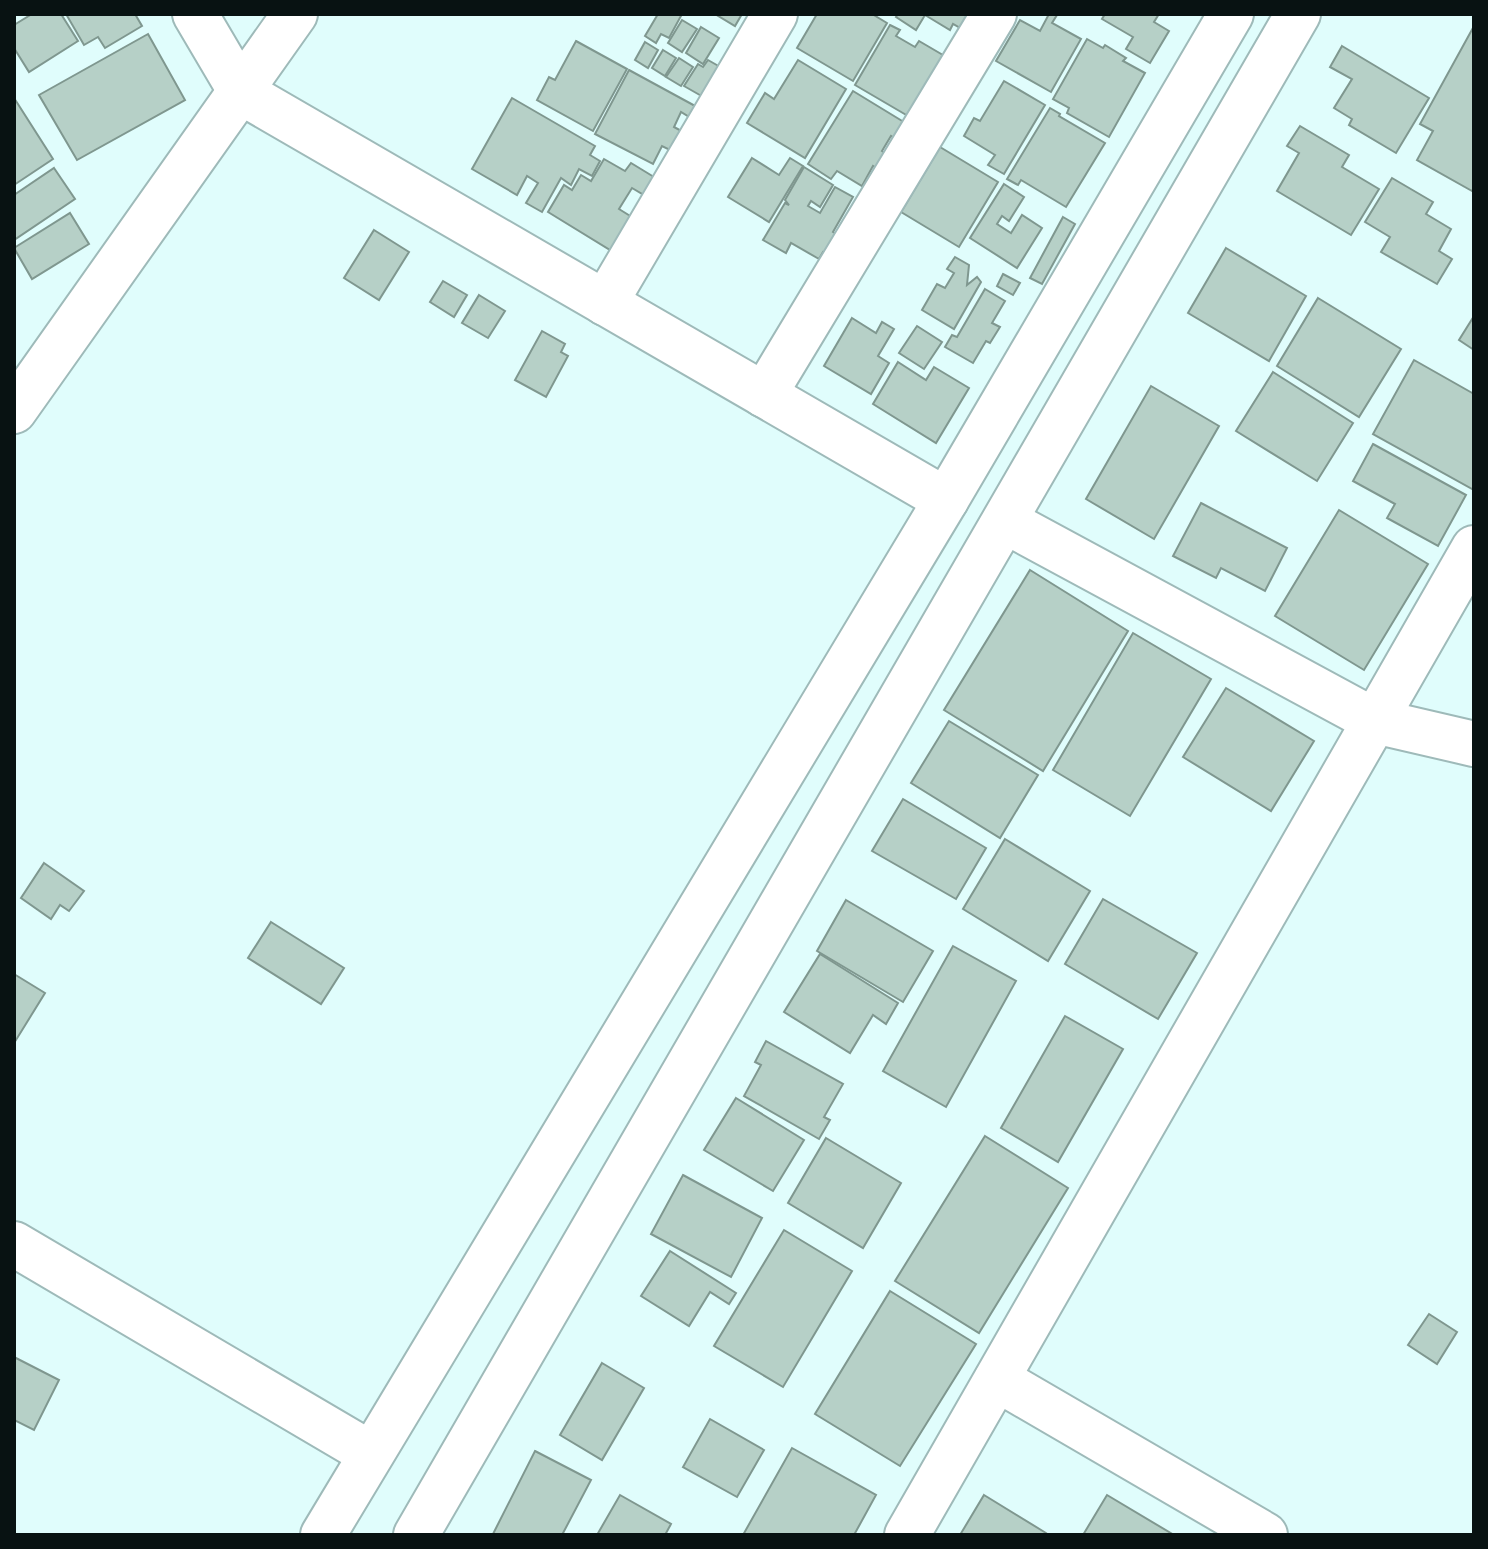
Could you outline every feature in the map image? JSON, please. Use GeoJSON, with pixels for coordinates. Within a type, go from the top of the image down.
{"type":"FeatureCollection","features":[{"type":"Feature","properties":{"kind":"street"},"geometry":{"type":"LineString","coordinates":[[195,14],[241,92],[946,500]]}},
{"type":"Feature","properties":{"kind":"street"},"geometry":{"type":"LineString","coordinates":[[19,391],[241,92],[295,14]]}},
{"type":"Feature","properties":{"kind":"street"},"geometry":{"type":"LineString","coordinates":[[605,303],[775,14]]}},
{"type":"Feature","properties":{"kind":"street"},"geometry":{"type":"LineString","coordinates":[[764,395],[994,14]]}},
{"type":"Feature","properties":{"kind":"street"},"geometry":{"type":"LineString","coordinates":[[323,1535],[946,500],[1231,14]]}},
{"type":"Feature","properties":{"kind":"street"},"geometry":{"type":"LineString","coordinates":[[416,1535],[1298,14]]}},
{"type":"Feature","properties":{"kind":"street"},"geometry":{"type":"LineString","coordinates":[[1005,521],[1375,721],[1474,744]]}},
{"type":"Feature","properties":{"kind":"street"},"geometry":{"type":"LineString","coordinates":[[907,1535],[1474,548]]}},
{"type":"Feature","properties":{"kind":"street"},"geometry":{"type":"LineString","coordinates":[[14,1244],[371,1454]]}},
{"type":"Feature","properties":{"kind":"street"},"geometry":{"type":"LineString","coordinates":[[997,1379],[1265,1535]]}},
{"type":"Feature","properties":{"kind":"building"},"geometry":{"type":"Polygon","coordinates":[[[32,14],[61,14],[78,41],[29,72],[14,48],[14,25],[32,14]]]}},
{"type":"Feature","properties":{"kind":"building"},"geometry":{"type":"Polygon","coordinates":[[[66,14],[135,14],[142,26],[105,48],[98,37],[84,45],[66,14]]]}},
{"type":"Feature","properties":{"kind":"building"},"geometry":{"type":"Polygon","coordinates":[[[658,14],[682,14],[669,38],[661,34],[656,43],[645,36],[658,14]]]}},
{"type":"Feature","properties":{"kind":"building"},"geometry":{"type":"Polygon","coordinates":[[[715,14],[742,14],[735,26],[715,14]]]}},
{"type":"Feature","properties":{"kind":"building"},"geometry":{"type":"Polygon","coordinates":[[[817,14],[872,14],[887,23],[853,81],[797,48],[817,14]]]}},
{"type":"Feature","properties":{"kind":"building"},"geometry":{"type":"Polygon","coordinates":[[[898,14],[969,14],[969,33],[953,24],[950,30],[925,15],[916,30],[896,17],[898,14]]]}},
{"type":"Feature","properties":{"kind":"building"},"geometry":{"type":"Polygon","coordinates":[[[1049,14],[1057,15],[1052,23],[1081,39],[1051,92],[996,61],[1020,20],[1040,31],[1049,14]]]}},
{"type":"Feature","properties":{"kind":"building"},"geometry":{"type":"Polygon","coordinates":[[[1105,14],[1159,14],[1154,22],[1169,31],[1150,63],[1126,49],[1133,37],[1102,19],[1105,14]]]}},
{"type":"Feature","properties":{"kind":"building"},"geometry":{"type":"Polygon","coordinates":[[[682,20],[697,29],[682,52],[668,43],[682,20]]]}},
{"type":"Feature","properties":{"kind":"building"},"geometry":{"type":"Polygon","coordinates":[[[890,25],[900,30],[896,36],[915,47],[919,41],[948,58],[908,116],[855,85],[890,25]]]}},
{"type":"Feature","properties":{"kind":"building"},"geometry":{"type":"Polygon","coordinates":[[[1474,26],[1472,191],[1417,160],[1433,131],[1420,124],[1474,26]]]}},
{"type":"Feature","properties":{"kind":"building"},"geometry":{"type":"Polygon","coordinates":[[[701,27],[719,38],[703,64],[686,53],[701,27]]]}},
{"type":"Feature","properties":{"kind":"building"},"geometry":{"type":"Polygon","coordinates":[[[148,34],[185,100],[77,160],[39,95],[148,34]]]}},
{"type":"Feature","properties":{"kind":"building"},"geometry":{"type":"Polygon","coordinates":[[[1087,39],[1103,48],[1105,45],[1126,58],[1123,61],[1145,73],[1109,137],[1067,113],[1069,108],[1053,99],[1087,39]]]}},
{"type":"Feature","properties":{"kind":"building"},"geometry":{"type":"Polygon","coordinates":[[[576,41],[627,69],[593,131],[537,100],[549,77],[555,80],[576,41]]]}},
{"type":"Feature","properties":{"kind":"building"},"geometry":{"type":"Polygon","coordinates":[[[645,42],[658,50],[648,68],[635,60],[645,42]]]}},
{"type":"Feature","properties":{"kind":"building"},"geometry":{"type":"Polygon","coordinates":[[[1342,46],[1429,98],[1396,153],[1349,125],[1352,119],[1334,108],[1352,79],[1330,67],[1342,46]]]}},
{"type":"Feature","properties":{"kind":"building"},"geometry":{"type":"Polygon","coordinates":[[[663,50],[676,58],[665,76],[652,68],[663,50]]]}},
{"type":"Feature","properties":{"kind":"building"},"geometry":{"type":"Polygon","coordinates":[[[679,58],[693,67],[681,86],[666,77],[679,58]]]}},
{"type":"Feature","properties":{"kind":"building"},"geometry":{"type":"Polygon","coordinates":[[[708,60],[722,68],[705,98],[684,86],[698,64],[703,67],[708,60]]]}},
{"type":"Feature","properties":{"kind":"building"},"geometry":{"type":"Polygon","coordinates":[[[798,60],[846,89],[805,158],[747,123],[765,93],[774,99],[798,60]]]}},
{"type":"Feature","properties":{"kind":"building"},"geometry":{"type":"Polygon","coordinates":[[[629,70],[697,107],[691,118],[681,112],[674,127],[685,133],[674,152],[662,146],[653,164],[595,134],[629,70]]]}},
{"type":"Feature","properties":{"kind":"building"},"geometry":{"type":"Polygon","coordinates":[[[1004,81],[1045,105],[1004,174],[988,165],[995,155],[964,136],[974,118],[980,121],[1004,81]]]}},
{"type":"Feature","properties":{"kind":"building"},"geometry":{"type":"Polygon","coordinates":[[[853,91],[912,127],[902,143],[891,136],[882,151],[890,157],[881,171],[873,166],[862,186],[837,171],[831,179],[808,164],[853,91]]]}},
{"type":"Feature","properties":{"kind":"building"},"geometry":{"type":"Polygon","coordinates":[[[512,98],[595,146],[590,155],[600,161],[592,176],[579,169],[571,185],[561,178],[542,212],[526,203],[538,183],[527,176],[517,195],[472,169],[512,98]]]}},
{"type":"Feature","properties":{"kind":"building"},"geometry":{"type":"Polygon","coordinates":[[[16,101],[53,159],[14,185],[14,103],[16,101]]]}},
{"type":"Feature","properties":{"kind":"building"},"geometry":{"type":"Polygon","coordinates":[[[1050,108],[1105,143],[1066,207],[1021,180],[1018,185],[1007,179],[1050,108]]]}},
{"type":"Feature","properties":{"kind":"building"},"geometry":{"type":"Polygon","coordinates":[[[1300,126],[1349,155],[1342,167],[1379,189],[1351,235],[1277,191],[1299,153],[1287,146],[1300,126]]]}},
{"type":"Feature","properties":{"kind":"building"},"geometry":{"type":"Polygon","coordinates":[[[940,147],[998,182],[959,247],[901,212],[940,147]]]}},
{"type":"Feature","properties":{"kind":"building"},"geometry":{"type":"Polygon","coordinates":[[[752,158],[779,175],[790,158],[803,166],[769,222],[728,197],[752,158]]]}},
{"type":"Feature","properties":{"kind":"building"},"geometry":{"type":"Polygon","coordinates":[[[604,159],[625,171],[631,163],[654,177],[644,195],[632,188],[619,209],[635,219],[615,253],[548,212],[564,185],[572,190],[581,175],[591,181],[604,159]]]}},
{"type":"Feature","properties":{"kind":"building"},"geometry":{"type":"Polygon","coordinates":[[[804,167],[833,185],[820,207],[811,201],[808,206],[820,213],[835,187],[853,197],[833,232],[841,237],[829,255],[823,252],[819,259],[791,243],[786,253],[763,240],[785,203],[789,205],[785,200],[804,167]]]}},
{"type":"Feature","properties":{"kind":"building"},"geometry":{"type":"Polygon","coordinates":[[[54,168],[75,199],[14,240],[14,195],[54,168]]]}},
{"type":"Feature","properties":{"kind":"building"},"geometry":{"type":"Polygon","coordinates":[[[1392,178],[1433,202],[1426,214],[1451,229],[1439,251],[1452,259],[1437,284],[1381,252],[1390,237],[1365,222],[1392,178]]]}},
{"type":"Feature","properties":{"kind":"building"},"geometry":{"type":"Polygon","coordinates":[[[1004,184],[1024,197],[1009,221],[1002,216],[997,224],[1011,233],[1022,215],[1042,228],[1017,268],[970,238],[1004,184]]]}},
{"type":"Feature","properties":{"kind":"building"},"geometry":{"type":"Polygon","coordinates":[[[70,213],[89,244],[32,279],[14,248],[70,213]]]}},
{"type":"Feature","properties":{"kind":"building"},"geometry":{"type":"Polygon","coordinates":[[[1063,217],[1075,224],[1042,284],[1030,278],[1063,217]]]}},
{"type":"Feature","properties":{"kind":"building"},"geometry":{"type":"Polygon","coordinates":[[[374,230],[409,252],[379,300],[344,278],[374,230]]]}},
{"type":"Feature","properties":{"kind":"building"},"geometry":{"type":"Polygon","coordinates":[[[1226,248],[1306,296],[1269,361],[1188,313],[1226,248]]]}},
{"type":"Feature","properties":{"kind":"building"},"geometry":{"type":"Polygon","coordinates":[[[955,257],[969,265],[967,285],[977,277],[981,282],[954,329],[922,310],[937,284],[945,288],[954,273],[947,269],[955,257]]]}},
{"type":"Feature","properties":{"kind":"building"},"geometry":{"type":"Polygon","coordinates":[[[1003,274],[1020,283],[1013,295],[997,286],[1003,274]]]}},
{"type":"Feature","properties":{"kind":"building"},"geometry":{"type":"Polygon","coordinates":[[[443,281],[467,295],[454,317],[430,302],[443,281]]]}},
{"type":"Feature","properties":{"kind":"building"},"geometry":{"type":"Polygon","coordinates":[[[985,289],[1005,301],[992,323],[1000,327],[990,343],[986,341],[973,363],[945,347],[952,335],[957,337],[985,289]]]}},
{"type":"Feature","properties":{"kind":"building"},"geometry":{"type":"Polygon","coordinates":[[[479,295],[505,311],[488,338],[462,323],[479,295]]]}},
{"type":"Feature","properties":{"kind":"building"},"geometry":{"type":"Polygon","coordinates":[[[1318,298],[1401,349],[1359,417],[1277,366],[1318,298]]]}},
{"type":"Feature","properties":{"kind":"building"},"geometry":{"type":"Polygon","coordinates":[[[1474,316],[1474,350],[1459,340],[1474,316]]]}},
{"type":"Feature","properties":{"kind":"building"},"geometry":{"type":"Polygon","coordinates":[[[852,318],[876,333],[882,322],[894,329],[878,356],[889,363],[871,394],[824,366],[852,318]]]}},
{"type":"Feature","properties":{"kind":"building"},"geometry":{"type":"Polygon","coordinates":[[[917,326],[942,342],[924,369],[899,353],[917,326]]]}},
{"type":"Feature","properties":{"kind":"building"},"geometry":{"type":"Polygon","coordinates":[[[542,331],[565,344],[561,352],[568,356],[546,397],[515,380],[542,331]]]}},
{"type":"Feature","properties":{"kind":"building"},"geometry":{"type":"Polygon","coordinates":[[[1414,360],[1474,394],[1474,490],[1373,434],[1414,360]]]}},
{"type":"Feature","properties":{"kind":"building"},"geometry":{"type":"Polygon","coordinates":[[[898,362],[926,380],[934,367],[969,388],[936,443],[873,404],[898,362]]]}},
{"type":"Feature","properties":{"kind":"building"},"geometry":{"type":"Polygon","coordinates":[[[1273,372],[1353,423],[1317,481],[1236,431],[1273,372]]]}},
{"type":"Feature","properties":{"kind":"building"},"geometry":{"type":"Polygon","coordinates":[[[1151,386],[1219,426],[1154,539],[1086,499],[1151,386]]]}},
{"type":"Feature","properties":{"kind":"building"},"geometry":{"type":"Polygon","coordinates":[[[1373,444],[1466,495],[1438,546],[1387,518],[1395,504],[1353,481],[1373,444]]]}},
{"type":"Feature","properties":{"kind":"building"},"geometry":{"type":"Polygon","coordinates":[[[1201,503],[1287,548],[1265,591],[1221,568],[1216,578],[1173,556],[1201,503]]]}},
{"type":"Feature","properties":{"kind":"building"},"geometry":{"type":"Polygon","coordinates":[[[1339,510],[1428,564],[1364,670],[1275,616],[1339,510]]]}},
{"type":"Feature","properties":{"kind":"building"},"geometry":{"type":"Polygon","coordinates":[[[1030,570],[1128,631],[1043,771],[944,710],[1030,570]]]}},
{"type":"Feature","properties":{"kind":"building"},"geometry":{"type":"Polygon","coordinates":[[[1133,633],[1211,679],[1130,816],[1053,770],[1133,633]]]}},
{"type":"Feature","properties":{"kind":"building"},"geometry":{"type":"Polygon","coordinates":[[[1226,688],[1314,741],[1271,811],[1183,757],[1226,688]]]}},
{"type":"Feature","properties":{"kind":"building"},"geometry":{"type":"Polygon","coordinates":[[[949,721],[1038,775],[1000,838],[911,783],[949,721]]]}},
{"type":"Feature","properties":{"kind":"building"},"geometry":{"type":"Polygon","coordinates":[[[903,799],[986,848],[956,899],[872,851],[903,799]]]}},
{"type":"Feature","properties":{"kind":"building"},"geometry":{"type":"Polygon","coordinates":[[[1005,839],[1090,891],[1048,961],[963,909],[1005,839]]]}},
{"type":"Feature","properties":{"kind":"building"},"geometry":{"type":"Polygon","coordinates":[[[44,863],[84,891],[69,911],[60,905],[51,919],[21,898],[44,863]]]}},
{"type":"Feature","properties":{"kind":"building"},"geometry":{"type":"Polygon","coordinates":[[[1103,899],[1197,953],[1158,1019],[1065,964],[1103,899]]]}},
{"type":"Feature","properties":{"kind":"building"},"geometry":{"type":"Polygon","coordinates":[[[846,900],[933,951],[903,1002],[817,951],[846,900]]]}},
{"type":"Feature","properties":{"kind":"building"},"geometry":{"type":"Polygon","coordinates":[[[271,922],[344,968],[321,1004],[248,958],[271,922]]]}},
{"type":"Feature","properties":{"kind":"building"},"geometry":{"type":"Polygon","coordinates":[[[953,946],[1016,981],[946,1107],[883,1071],[953,946]]]}},
{"type":"Feature","properties":{"kind":"building"},"geometry":{"type":"Polygon","coordinates":[[[820,954],[898,1003],[886,1024],[873,1015],[850,1053],[784,1012],[820,954]]]}},
{"type":"Feature","properties":{"kind":"building"},"geometry":{"type":"Polygon","coordinates":[[[14,974],[45,993],[16,1040],[14,1038],[14,974]]]}},
{"type":"Feature","properties":{"kind":"building"},"geometry":{"type":"Polygon","coordinates":[[[1065,1016],[1123,1049],[1058,1162],[1001,1128],[1065,1016]]]}},
{"type":"Feature","properties":{"kind":"building"},"geometry":{"type":"Polygon","coordinates":[[[766,1041],[843,1084],[824,1117],[830,1120],[819,1139],[744,1096],[761,1065],[755,1062],[766,1041]]]}},
{"type":"Feature","properties":{"kind":"building"},"geometry":{"type":"Polygon","coordinates":[[[736,1098],[804,1140],[773,1191],[704,1150],[736,1098]]]}},
{"type":"Feature","properties":{"kind":"building"},"geometry":{"type":"Polygon","coordinates":[[[985,1136],[1068,1188],[979,1333],[895,1281],[985,1136]]]}},
{"type":"Feature","properties":{"kind":"building"},"geometry":{"type":"Polygon","coordinates":[[[826,1138],[901,1183],[863,1248],[788,1203],[826,1138]]]}},
{"type":"Feature","properties":{"kind":"building"},"geometry":{"type":"Polygon","coordinates":[[[683,1175],[762,1218],[731,1277],[651,1234],[683,1175]]]}},
{"type":"Feature","properties":{"kind":"building"},"geometry":{"type":"Polygon","coordinates":[[[784,1230],[852,1271],[783,1387],[714,1346],[784,1230]]]}},
{"type":"Feature","properties":{"kind":"building"},"geometry":{"type":"Polygon","coordinates":[[[670,1251],[736,1293],[729,1304],[710,1292],[689,1326],[641,1296],[670,1251]]]}},
{"type":"Feature","properties":{"kind":"building"},"geometry":{"type":"Polygon","coordinates":[[[890,1291],[976,1344],[900,1466],[815,1414],[890,1291]]]}},
{"type":"Feature","properties":{"kind":"building"},"geometry":{"type":"Polygon","coordinates":[[[1429,1314],[1457,1332],[1437,1364],[1408,1345],[1429,1314]]]}},
{"type":"Feature","properties":{"kind":"building"},"geometry":{"type":"Polygon","coordinates":[[[14,1357],[59,1380],[34,1430],[14,1420],[14,1357]]]}},
{"type":"Feature","properties":{"kind":"building"},"geometry":{"type":"Polygon","coordinates":[[[602,1363],[644,1388],[602,1460],[560,1435],[602,1363]]]}},
{"type":"Feature","properties":{"kind":"building"},"geometry":{"type":"Polygon","coordinates":[[[710,1419],[764,1450],[737,1497],[683,1467],[710,1419]]]}},
{"type":"Feature","properties":{"kind":"building"},"geometry":{"type":"Polygon","coordinates":[[[792,1448],[876,1495],[854,1535],[743,1535],[792,1448]]]}},
{"type":"Feature","properties":{"kind":"building"},"geometry":{"type":"Polygon","coordinates":[[[535,1451],[591,1480],[562,1535],[495,1535],[493,1534],[535,1451]]]}},
{"type":"Feature","properties":{"kind":"building"},"geometry":{"type":"Polygon","coordinates":[[[620,1495],[671,1524],[665,1535],[597,1535],[620,1495]]]}},
{"type":"Feature","properties":{"kind":"building"},"geometry":{"type":"Polygon","coordinates":[[[984,1495],[1046,1533],[1045,1535],[960,1535],[984,1495]]]}},
{"type":"Feature","properties":{"kind":"building"},"geometry":{"type":"Polygon","coordinates":[[[1107,1495],[1174,1535],[1083,1535],[1107,1495]]]}}]}
